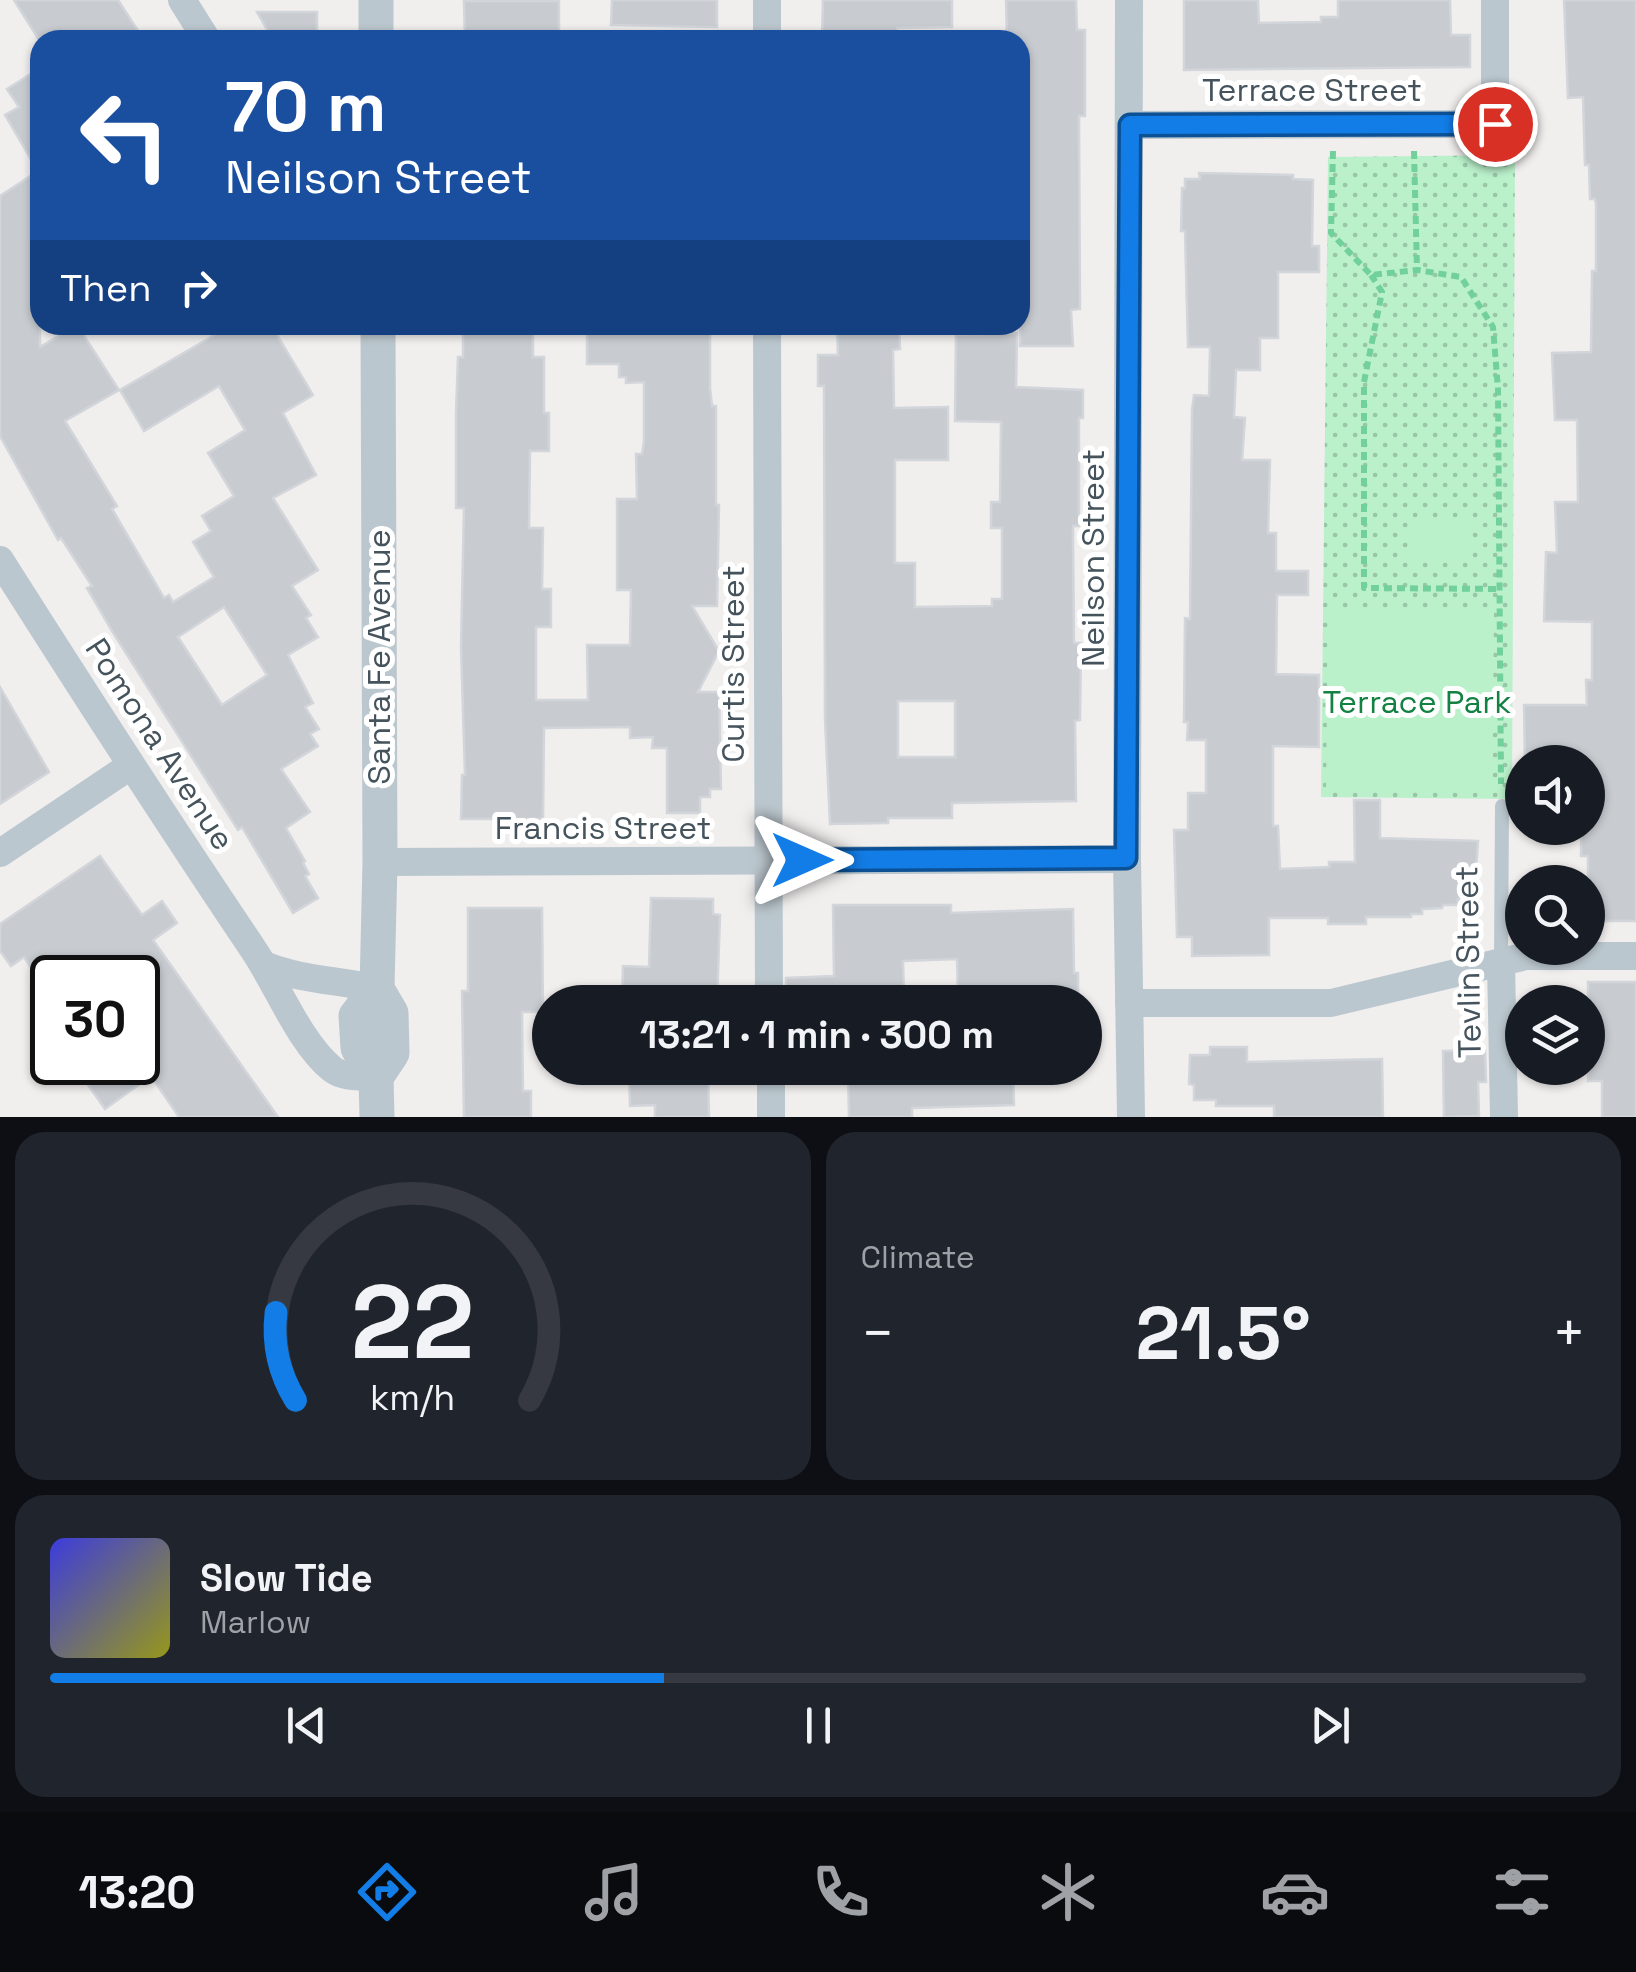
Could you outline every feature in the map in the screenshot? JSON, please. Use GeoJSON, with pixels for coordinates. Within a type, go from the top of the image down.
{"type":"FeatureCollection","features":[{"type":"Feature","properties":{"kind":"street"},"geometry":{"type":"LineString","coordinates":[[182,0],[200,30]]}},
{"type":"Feature","properties":{"kind":"street"},"geometry":{"type":"LineString","coordinates":[[376,0],[376,30]]}},
{"type":"Feature","properties":{"kind":"street"},"geometry":{"type":"LineString","coordinates":[[767,0],[767,30]]}},
{"type":"Feature","properties":{"kind":"street","name":"Neilson Street"},"geometry":{"type":"LineString","coordinates":[[1129,0],[1126,858],[1130,1117]]}},
{"type":"Feature","properties":{"kind":"street","name":"Terrace Street"},"geometry":{"type":"LineString","coordinates":[[1130,125],[1495,124],[1495,0]]}},
{"type":"Feature","properties":{"kind":"street","name":"Santa Fe Avenue"},"geometry":{"type":"LineString","coordinates":[[377,1117],[376,1077],[392,1053],[391,1014],[377,989],[378,335]]}},
{"type":"Feature","properties":{"kind":"street","name":"Curtis Street"},"geometry":{"type":"LineString","coordinates":[[767,335],[770,985]]}},
{"type":"Feature","properties":{"kind":"street","name":"Pomona Avenue"},"geometry":{"type":"LineString","coordinates":[[0,560],[130,766],[264,965],[285,1006],[330,1067],[340,1074],[376,1077]]}},
{"type":"Feature","properties":{"kind":"street"},"geometry":{"type":"LineString","coordinates":[[0,853],[130,766]]}},
{"type":"Feature","properties":{"kind":"street","name":"Francis Street"},"geometry":{"type":"LineString","coordinates":[[380,862],[1126,858]]}},
{"type":"Feature","properties":{"kind":"street"},"geometry":{"type":"LineString","coordinates":[[1129,1002],[1331,1002],[1526,956],[1636,956]]}},
{"type":"Feature","properties":{"kind":"street","name":"Tevlin Street"},"geometry":{"type":"LineString","coordinates":[[1501,962],[1504,1117]]}},
{"type":"Feature","properties":{"kind":"street"},"geometry":{"type":"LineString","coordinates":[[264,965],[301,977],[377,989]]}},
{"type":"Feature","properties":{"kind":"street"},"geometry":{"type":"LineString","coordinates":[[770,1085],[771,1117]]}},
{"type":"Feature","properties":{"kind":"lane","name":"Tevlin Street"},"geometry":{"type":"LineString","coordinates":[[1501,962],[1502,806]]}},
{"type":"Feature","properties":{"kind":"path"},"geometry":{"type":"LineString","coordinates":[[1414,124],[1418,270]]}},
{"type":"Feature","properties":{"kind":"path"},"geometry":{"type":"LineString","coordinates":[[1333,125],[1332,233],[1382,292],[1364,382],[1364,588],[1500,589]]}},
{"type":"Feature","properties":{"kind":"path"},"geometry":{"type":"LineString","coordinates":[[1371,275],[1418,270],[1461,277],[1493,328],[1498,389],[1502,806]]}},
{"type":"Feature","properties":{"kind":"green space","name":"Terrace Park"},"geometry":{"type":"Polygon","coordinates":[[[1515,155],[1512,745],[1505,745],[1505,799],[1321,797],[1328,157],[1515,155]]]}},
{"type":"Feature","properties":{"kind":"green space"},"geometry":{"type":"Polygon","coordinates":[[[1412,523],[1469,523],[1469,559],[1411,559],[1412,523]]]}},
{"type":"Feature","properties":{"kind":"green space"},"geometry":{"type":"Polygon","coordinates":[[[1328,611],[1494,612],[1492,793],[1326,791],[1328,611]]]}},
{"type":"Feature","properties":{"kind":"building"},"geometry":{"type":"Polygon","coordinates":[[[14,0],[118,0],[138,30],[33,30],[14,0]]]}},
{"type":"Feature","properties":{"kind":"building"},"geometry":{"type":"Polygon","coordinates":[[[612,0],[717,0],[717,27],[611,25],[612,0]]]}},
{"type":"Feature","properties":{"kind":"building"},"geometry":{"type":"Polygon","coordinates":[[[823,0],[952,0],[952,27],[822,30],[823,0]]]}},
{"type":"Feature","properties":{"kind":"building"},"geometry":{"type":"Polygon","coordinates":[[[1006,0],[1076,0],[1077,30],[1085,30],[1085,116],[1079,116],[1080,309],[1071,310],[1073,346],[1020,346],[1020,335],[1030,335],[1030,30],[1007,30],[1006,0]]]}},
{"type":"Feature","properties":{"kind":"building"},"geometry":{"type":"Polygon","coordinates":[[[1184,0],[1258,0],[1259,23],[1321,22],[1321,17],[1338,17],[1338,0],[1450,0],[1451,35],[1470,35],[1470,67],[1184,70],[1184,0]]]}},
{"type":"Feature","properties":{"kind":"building"},"geometry":{"type":"Polygon","coordinates":[[[1564,0],[1636,0],[1636,921],[1605,921],[1605,865],[1588,865],[1588,856],[1581,856],[1581,845],[1605,845],[1605,745],[1525,745],[1524,705],[1587,705],[1586,680],[1592,680],[1592,622],[1544,621],[1546,552],[1557,553],[1555,502],[1578,502],[1577,420],[1555,420],[1552,353],[1591,352],[1592,271],[1596,271],[1596,204],[1595,199],[1590,199],[1589,165],[1585,165],[1583,97],[1568,98],[1564,0]]]}},
{"type":"Feature","properties":{"kind":"building"},"geometry":{"type":"Polygon","coordinates":[[[464,1],[559,1],[559,30],[465,30],[464,1]]]}},
{"type":"Feature","properties":{"kind":"building"},"geometry":{"type":"Polygon","coordinates":[[[257,12],[317,12],[317,30],[267,30],[257,12]]]}},
{"type":"Feature","properties":{"kind":"building"},"geometry":{"type":"Polygon","coordinates":[[[30,74],[30,157],[5,115],[19,107],[7,89],[30,74]]]}},
{"type":"Feature","properties":{"kind":"building"},"geometry":{"type":"Polygon","coordinates":[[[1199,173],[1293,175],[1293,179],[1313,180],[1312,246],[1319,246],[1319,272],[1278,272],[1278,338],[1260,338],[1260,370],[1236,370],[1234,417],[1245,418],[1242,460],[1270,460],[1268,533],[1276,533],[1276,571],[1308,571],[1308,595],[1277,595],[1276,674],[1319,675],[1319,747],[1273,746],[1273,826],[1278,826],[1280,869],[1355,862],[1354,800],[1380,800],[1380,838],[1478,841],[1474,900],[1458,899],[1458,905],[1422,909],[1422,914],[1411,917],[1366,917],[1366,924],[1328,924],[1328,918],[1269,918],[1269,955],[1192,956],[1192,937],[1177,937],[1174,830],[1188,830],[1188,793],[1206,793],[1206,740],[1187,740],[1188,722],[1184,722],[1185,618],[1190,619],[1192,410],[1194,395],[1209,396],[1210,347],[1188,347],[1182,188],[1185,179],[1200,179],[1199,173]]]}},
{"type":"Feature","properties":{"kind":"building"},"geometry":{"type":"Polygon","coordinates":[[[30,176],[30,335],[40,335],[40,347],[60,335],[83,335],[119,390],[65,421],[117,506],[112,509],[164,598],[169,595],[173,602],[214,577],[193,542],[211,531],[202,516],[234,496],[208,453],[245,430],[219,386],[144,431],[120,390],[215,335],[277,335],[313,395],[283,413],[316,475],[273,498],[318,570],[292,586],[311,615],[306,618],[318,637],[288,655],[313,703],[305,707],[319,729],[310,734],[318,746],[281,769],[310,812],[286,828],[305,861],[309,874],[305,876],[318,898],[293,913],[242,827],[238,830],[112,631],[87,588],[92,586],[61,538],[58,540],[0,436],[0,196],[30,176]],[[224,607],[178,637],[222,705],[267,675],[224,607]]]}},
{"type":"Feature","properties":{"kind":"building"},"geometry":{"type":"Polygon","coordinates":[[[463,335],[533,335],[533,357],[544,357],[549,451],[530,451],[529,528],[543,528],[542,589],[551,589],[551,627],[536,627],[536,700],[588,700],[587,645],[630,645],[631,590],[617,590],[617,499],[637,499],[636,454],[642,454],[644,442],[644,382],[626,383],[626,377],[619,377],[619,364],[587,364],[587,335],[710,335],[719,505],[717,606],[692,606],[719,651],[698,692],[719,692],[721,789],[710,789],[710,797],[700,797],[700,813],[667,813],[667,748],[652,748],[653,737],[630,738],[630,727],[544,728],[543,819],[461,819],[465,775],[461,647],[464,508],[456,508],[456,414],[458,357],[463,357],[463,335]]]}},
{"type":"Feature","properties":{"kind":"building"},"geometry":{"type":"Polygon","coordinates":[[[837,335],[899,335],[900,349],[893,350],[894,408],[948,407],[948,460],[895,460],[895,563],[915,563],[915,607],[992,606],[992,599],[1002,599],[1002,528],[991,528],[991,502],[1000,502],[1001,422],[955,421],[956,335],[1017,335],[1016,387],[1083,390],[1083,418],[1079,418],[1079,526],[1073,526],[1074,643],[1081,643],[1080,720],[1075,721],[1076,801],[952,803],[952,818],[888,818],[888,823],[830,824],[825,719],[824,386],[818,386],[818,355],[838,355],[837,335]],[[898,701],[898,757],[955,757],[955,701],[898,701]]]}},
{"type":"Feature","properties":{"kind":"building"},"geometry":{"type":"Polygon","coordinates":[[[0,687],[49,772],[0,804],[0,687]]]}},
{"type":"Feature","properties":{"kind":"building"},"geometry":{"type":"Polygon","coordinates":[[[100,856],[142,915],[162,901],[177,923],[153,940],[278,1117],[179,1117],[157,1085],[160,955],[30,955],[30,966],[24,957],[11,966],[0,951],[0,924],[100,856]]]}},
{"type":"Feature","properties":{"kind":"building"},"geometry":{"type":"Polygon","coordinates":[[[651,898],[713,899],[713,914],[720,915],[718,985],[622,985],[623,966],[649,967],[651,898]]]}},
{"type":"Feature","properties":{"kind":"building"},"geometry":{"type":"Polygon","coordinates":[[[833,905],[951,905],[951,913],[1073,909],[1074,973],[1078,973],[1078,985],[958,985],[957,959],[903,961],[904,985],[786,985],[786,978],[834,976],[833,905]]]}},
{"type":"Feature","properties":{"kind":"building"},"geometry":{"type":"Polygon","coordinates":[[[468,908],[542,908],[543,985],[532,985],[532,1012],[522,1012],[523,1091],[531,1091],[531,1117],[464,1117],[462,991],[468,991],[468,908]]]}},
{"type":"Feature","properties":{"kind":"building"},"geometry":{"type":"Polygon","coordinates":[[[1636,982],[1636,1117],[1602,1117],[1605,985],[1588,985],[1636,982]]]}},
{"type":"Feature","properties":{"kind":"building"},"geometry":{"type":"Polygon","coordinates":[[[1210,1047],[1247,1047],[1247,1062],[1382,1059],[1383,1117],[1274,1117],[1274,1106],[1216,1106],[1216,1100],[1194,1100],[1194,1085],[1189,1084],[1190,1055],[1210,1055],[1210,1047]]]}},
{"type":"Feature","properties":{"kind":"building"},"geometry":{"type":"Polygon","coordinates":[[[1485,1050],[1486,1082],[1478,1082],[1479,1116],[1444,1117],[1443,1051],[1485,1050]]]}},
{"type":"Feature","properties":{"kind":"building"},"geometry":{"type":"Polygon","coordinates":[[[88,1085],[138,1085],[105,1109],[88,1085]]]}},
{"type":"Feature","properties":{"kind":"building"},"geometry":{"type":"Polygon","coordinates":[[[629,1085],[708,1085],[709,1117],[655,1117],[655,1105],[630,1106],[629,1085]]]}},
{"type":"Feature","properties":{"kind":"building"},"geometry":{"type":"Polygon","coordinates":[[[848,1085],[1013,1085],[1014,1105],[912,1108],[912,1117],[849,1117],[848,1085]]]}},
{"type":"Feature","properties":{"kind":"route"},"geometry":{"type":"LineString","coordinates":[[802,860],[1126,858],[1130,125],[1495,124]]}}]}
